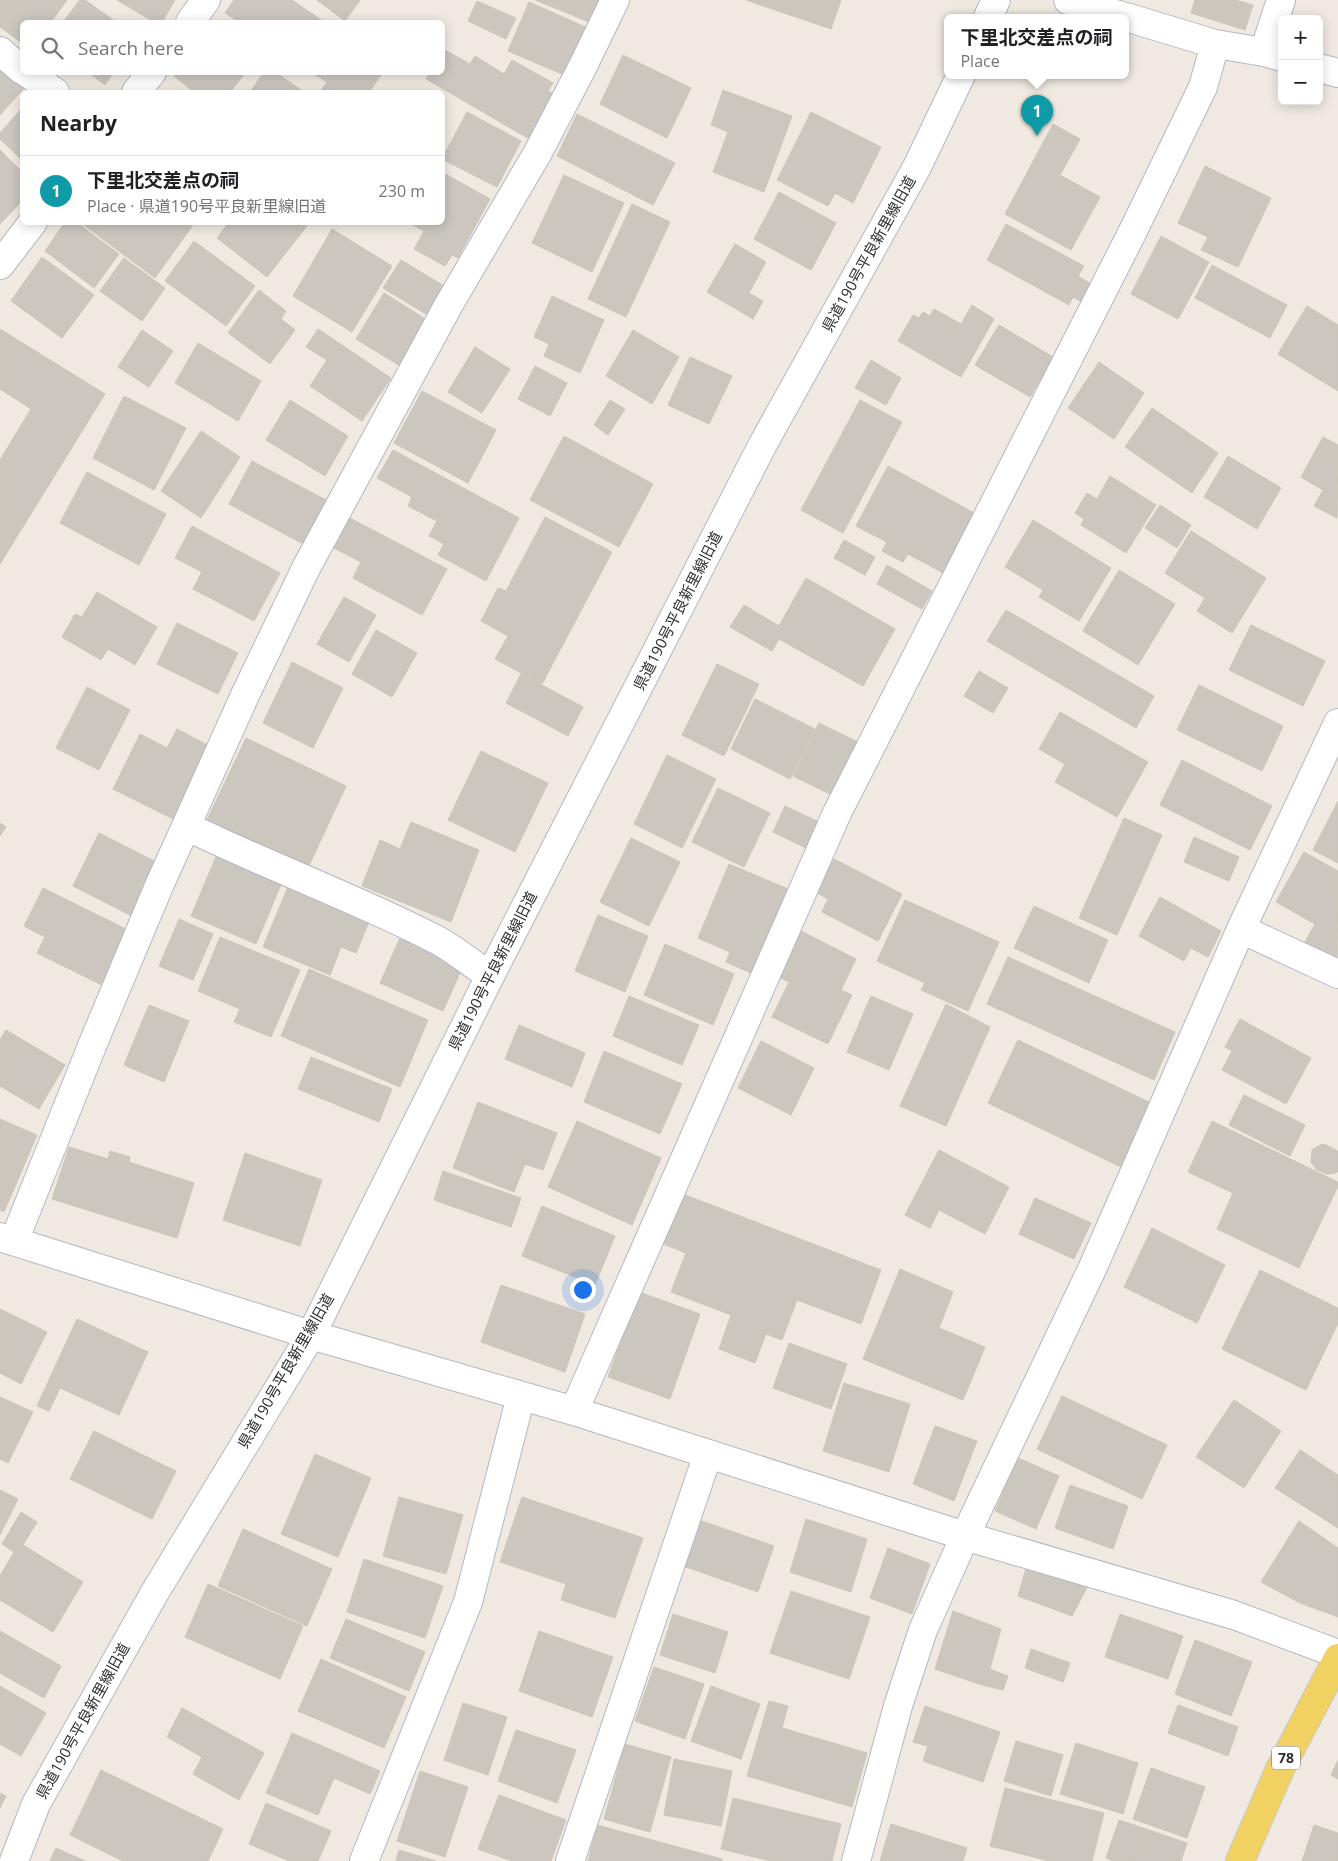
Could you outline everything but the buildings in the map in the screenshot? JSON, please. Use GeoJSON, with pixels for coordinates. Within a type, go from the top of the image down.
{"type":"FeatureCollection","features":[{"type":"Feature","properties":{"kind":"main road","name":"78"},"geometry":{"type":"LineString","coordinates":[[1240,1861],[1280,1769],[1338,1658]]}},
{"type":"Feature","properties":{"kind":"street"},"geometry":{"type":"LineString","coordinates":[[191,20],[206,0]]}},
{"type":"Feature","properties":{"kind":"street"},"geometry":{"type":"LineString","coordinates":[[615,0],[582,68],[536,154],[448,306],[306,568],[246,693],[186,826],[7,1239],[311,1335],[574,1411],[966,1536],[1234,1615],[1338,1654]]}},
{"type":"Feature","properties":{"kind":"street"},"geometry":{"type":"LineString","coordinates":[[989,14],[996,0]]}},
{"type":"Feature","properties":{"kind":"street"},"geometry":{"type":"LineString","coordinates":[[1068,0],[1116,14]]}},
{"type":"Feature","properties":{"kind":"street"},"geometry":{"type":"LineString","coordinates":[[1129,18],[1215,44],[1273,54],[1281,0]]}},
{"type":"Feature","properties":{"kind":"street"},"geometry":{"type":"LineString","coordinates":[[574,1411],[836,813],[1136,224],[1203,87],[1215,44]]}},
{"type":"Feature","properties":{"kind":"street"},"geometry":{"type":"LineString","coordinates":[[0,51],[20,68]]}},
{"type":"Feature","properties":{"kind":"street"},"geometry":{"type":"LineString","coordinates":[[1323,69],[1338,73]]}},
{"type":"Feature","properties":{"kind":"street"},"geometry":{"type":"LineString","coordinates":[[30,75],[52,90]]}},
{"type":"Feature","properties":{"kind":"street"},"geometry":{"type":"LineString","coordinates":[[138,90],[150,75]]}},
{"type":"Feature","properties":{"kind":"street","name":"県道190号平良新里線旧道"},"geometry":{"type":"LineString","coordinates":[[14,1861],[36,1804],[141,1618],[311,1335],[490,976],[763,444],[917,167],[958,79]]}},
{"type":"Feature","properties":{"kind":"street"},"geometry":{"type":"LineString","coordinates":[[0,265],[31,225]]}},
{"type":"Feature","properties":{"kind":"street"},"geometry":{"type":"LineString","coordinates":[[856,1861],[898,1706],[923,1630],[1092,1267],[1241,929],[1338,722]]}},
{"type":"Feature","properties":{"kind":"street"},"geometry":{"type":"LineString","coordinates":[[186,826],[238,852],[315,883],[441,942],[490,976]]}},
{"type":"Feature","properties":{"kind":"street"},"geometry":{"type":"LineString","coordinates":[[1241,929],[1338,974]]}},
{"type":"Feature","properties":{"kind":"street"},"geometry":{"type":"LineString","coordinates":[[364,1861],[468,1602],[521,1396]]}},
{"type":"Feature","properties":{"kind":"street"},"geometry":{"type":"LineString","coordinates":[[570,1861],[708,1454]]}},
{"type":"Feature","properties":{"kind":"place","name":"下里北交差点の祠"},"geometry":{"type":"Point","coordinates":[1037,136]}}]}
